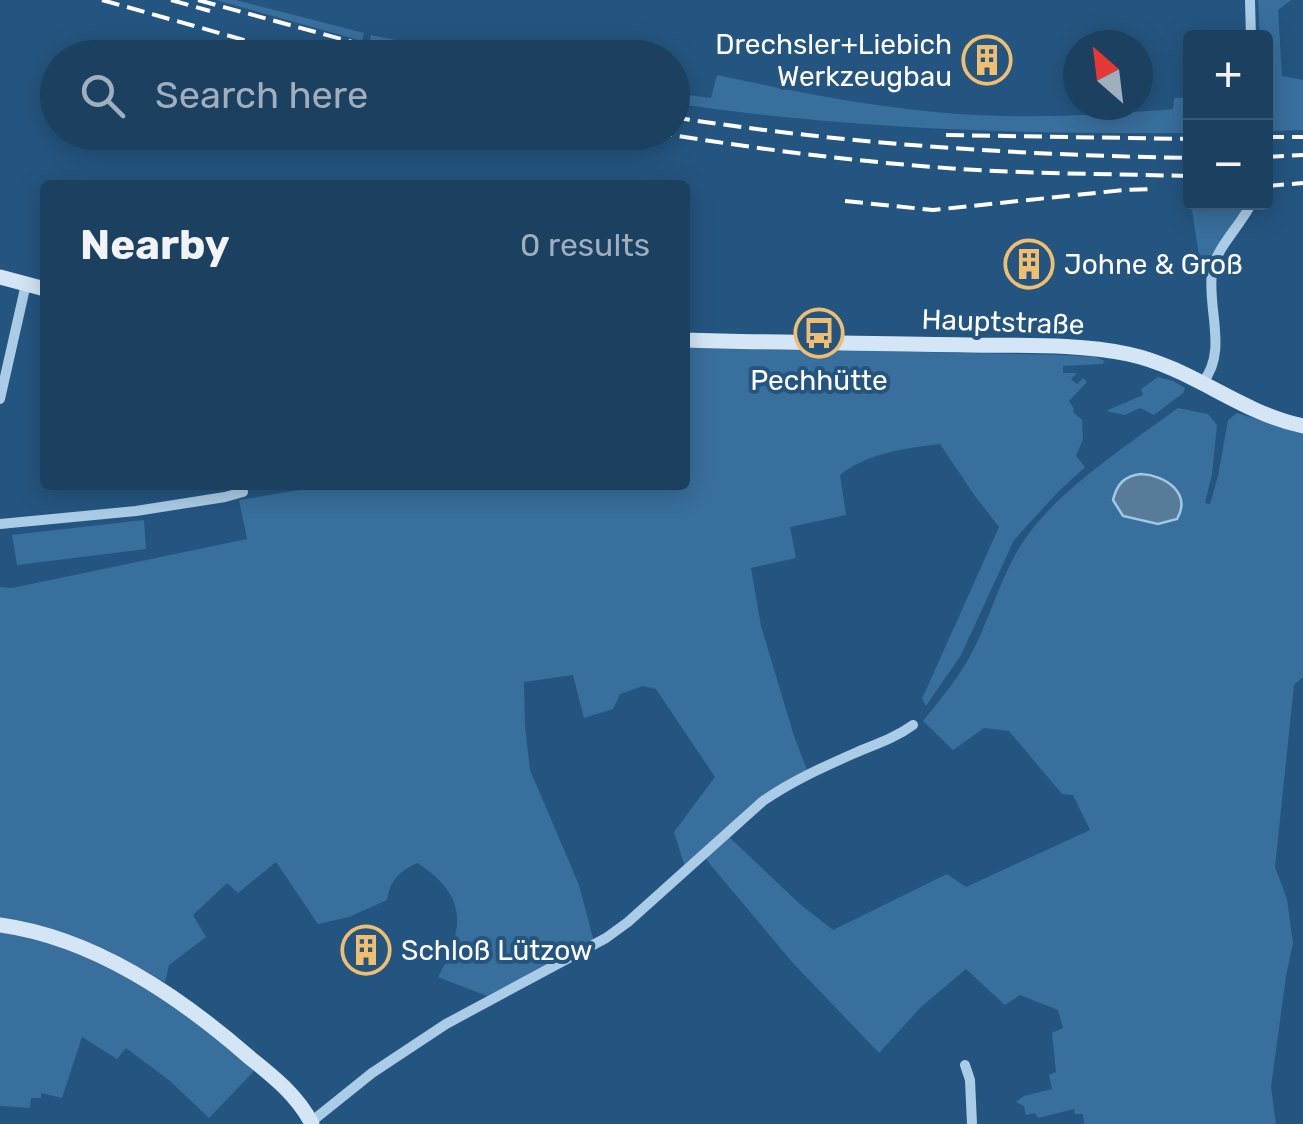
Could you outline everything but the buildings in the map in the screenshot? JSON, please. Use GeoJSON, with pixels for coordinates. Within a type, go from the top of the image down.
{"type":"FeatureCollection","features":[{"type":"Feature","properties":{"kind":"main road"},"geometry":{"type":"LineString","coordinates":[[0,278],[40,287]]}},
{"type":"Feature","properties":{"kind":"main road","name":"Hauptstraße"},"geometry":{"type":"LineString","coordinates":[[690,340],[1084,348],[1144,358],[1186,373],[1263,416],[1303,426]]}},
{"type":"Feature","properties":{"kind":"main road"},"geometry":{"type":"LineString","coordinates":[[0,926],[77,945],[158,988],[206,1020],[282,1084],[312,1123]]}},
{"type":"Feature","properties":{"kind":"street"},"geometry":{"type":"LineString","coordinates":[[1250,0],[1251,30]]}},
{"type":"Feature","properties":{"kind":"street"},"geometry":{"type":"LineString","coordinates":[[1203,382],[1215,358],[1212,270],[1248,210]]}},
{"type":"Feature","properties":{"kind":"street"},"geometry":{"type":"LineString","coordinates":[[0,399],[26,284]]}},
{"type":"Feature","properties":{"kind":"street"},"geometry":{"type":"LineString","coordinates":[[0,524],[136,510],[243,492]]}},
{"type":"Feature","properties":{"kind":"street"},"geometry":{"type":"LineString","coordinates":[[312,1123],[372,1073],[420,1041],[606,938],[779,790],[814,770],[887,741],[913,724]]}},
{"type":"Feature","properties":{"kind":"street"},"geometry":{"type":"LineString","coordinates":[[965,1065],[972,1090],[972,1124]]}},
{"type":"Feature","properties":{"kind":"shaded area"},"geometry":{"type":"Polygon","coordinates":[[[216,0],[236,0],[364,33],[358,40],[216,0]]]}},
{"type":"Feature","properties":{"kind":"shaded area"},"geometry":{"type":"Polygon","coordinates":[[[1258,0],[1291,0],[1278,10],[1282,76],[1303,80],[1303,130],[1273,131],[1273,30],[1260,30],[1258,0]]]}},
{"type":"Feature","properties":{"kind":"shaded area"},"geometry":{"type":"Polygon","coordinates":[[[371,35],[396,40],[370,40],[371,35]]]}},
{"type":"Feature","properties":{"kind":"shaded area"},"geometry":{"type":"Polygon","coordinates":[[[717,75],[867,104],[986,115],[1063,116],[1063,120],[1153,120],[1153,110],[1173,109],[1174,98],[1183,97],[1183,133],[931,128],[801,119],[690,105],[690,95],[711,98],[717,75]]]}},
{"type":"Feature","properties":{"kind":"shaded area"},"geometry":{"type":"Polygon","coordinates":[[[1192,210],[1243,210],[1208,268],[1201,269],[1192,210]]]}},
{"type":"Feature","properties":{"kind":"shaded area"},"geometry":{"type":"Polygon","coordinates":[[[690,347],[1063,355],[1105,361],[1063,366],[1063,373],[1077,373],[1071,379],[1077,384],[1083,378],[1087,382],[1069,401],[1082,420],[1083,439],[1076,456],[1085,467],[1014,540],[961,655],[926,706],[922,699],[999,527],[940,444],[888,453],[863,461],[840,475],[846,515],[790,527],[796,558],[751,568],[761,626],[807,770],[778,786],[685,867],[674,832],[715,777],[656,689],[643,686],[620,694],[613,709],[584,718],[573,675],[524,682],[530,770],[579,885],[594,942],[487,996],[438,977],[453,943],[457,914],[446,887],[417,863],[396,877],[387,900],[349,917],[318,924],[276,862],[238,893],[227,883],[193,915],[206,937],[169,965],[165,982],[108,951],[54,930],[0,918],[0,587],[12,588],[247,539],[239,500],[300,490],[690,490],[690,347]]]}},
{"type":"Feature","properties":{"kind":"shaded area"},"geometry":{"type":"Polygon","coordinates":[[[1158,377],[1185,388],[1183,393],[1154,415],[1140,408],[1125,415],[1106,411],[1143,395],[1141,389],[1158,377]]]}},
{"type":"Feature","properties":{"kind":"shaded area"},"geometry":{"type":"Polygon","coordinates":[[[1178,408],[1208,414],[1217,425],[1205,503],[1210,504],[1218,476],[1228,420],[1237,413],[1303,434],[1303,677],[1294,685],[1275,867],[1287,899],[1293,943],[1271,1087],[1276,1124],[1084,1124],[1083,1114],[1075,1114],[1074,1109],[1038,1118],[1035,1113],[1026,1115],[1024,1106],[1016,1102],[1052,1089],[1049,1075],[1056,1072],[1052,1033],[1063,1028],[1058,1010],[1020,995],[1005,1005],[966,969],[921,1007],[879,1053],[792,962],[706,858],[729,837],[833,930],[947,874],[966,887],[1090,830],[1073,795],[1062,794],[1009,731],[984,728],[953,750],[923,721],[969,658],[1013,558],[1035,525],[1072,488],[1178,408]]]}},
{"type":"Feature","properties":{"kind":"shaded area"},"geometry":{"type":"Polygon","coordinates":[[[1141,474],[1174,487],[1181,501],[1177,519],[1158,524],[1123,516],[1113,500],[1117,489],[1126,479],[1141,474]]]}},
{"type":"Feature","properties":{"kind":"shaded area"},"geometry":{"type":"Polygon","coordinates":[[[144,520],[146,549],[17,565],[12,535],[144,520]]]}},
{"type":"Feature","properties":{"kind":"shaded area"},"geometry":{"type":"Polygon","coordinates":[[[0,932],[75,949],[111,967],[202,1022],[256,1069],[209,1118],[170,1081],[126,1048],[117,1059],[82,1037],[62,1098],[41,1093],[41,1098],[31,1098],[30,1108],[0,1106],[0,932]]]}},
{"type":"Feature","properties":{"kind":"railway"},"geometry":{"type":"LineString","coordinates":[[102,0],[244,40]]}},
{"type":"Feature","properties":{"kind":"railway"},"geometry":{"type":"LineString","coordinates":[[171,0],[210,11]]}},
{"type":"Feature","properties":{"kind":"railway"},"geometry":{"type":"LineString","coordinates":[[198,0],[345,40]]}},
{"type":"Feature","properties":{"kind":"railway"},"geometry":{"type":"LineString","coordinates":[[690,119],[931,146],[1183,158]]}},
{"type":"Feature","properties":{"kind":"railway"},"geometry":{"type":"LineString","coordinates":[[946,135],[1183,139]]}},
{"type":"Feature","properties":{"kind":"railway"},"geometry":{"type":"LineString","coordinates":[[1273,137],[1303,137]]}},
{"type":"Feature","properties":{"kind":"railway"},"geometry":{"type":"LineString","coordinates":[[690,138],[922,166],[1183,176]]}},
{"type":"Feature","properties":{"kind":"railway"},"geometry":{"type":"LineString","coordinates":[[1273,157],[1303,155]]}},
{"type":"Feature","properties":{"kind":"railway"},"geometry":{"type":"LineString","coordinates":[[1273,185],[1303,183]]}},
{"type":"Feature","properties":{"kind":"railway"},"geometry":{"type":"LineString","coordinates":[[845,201],[933,210],[1154,189]]}},
{"type":"Feature","properties":{"kind":"place","name":"Drechsler+Liebich Werkzeugbau"},"geometry":{"type":"Point","coordinates":[987,60]}},
{"type":"Feature","properties":{"kind":"place","name":"Johne & Groß"},"geometry":{"type":"Point","coordinates":[1029,264]}},
{"type":"Feature","properties":{"kind":"place","name":"Pechhütte"},"geometry":{"type":"Point","coordinates":[819,333]}},
{"type":"Feature","properties":{"kind":"place","name":"Schloß Lützow"},"geometry":{"type":"Point","coordinates":[366,950]}}]}
